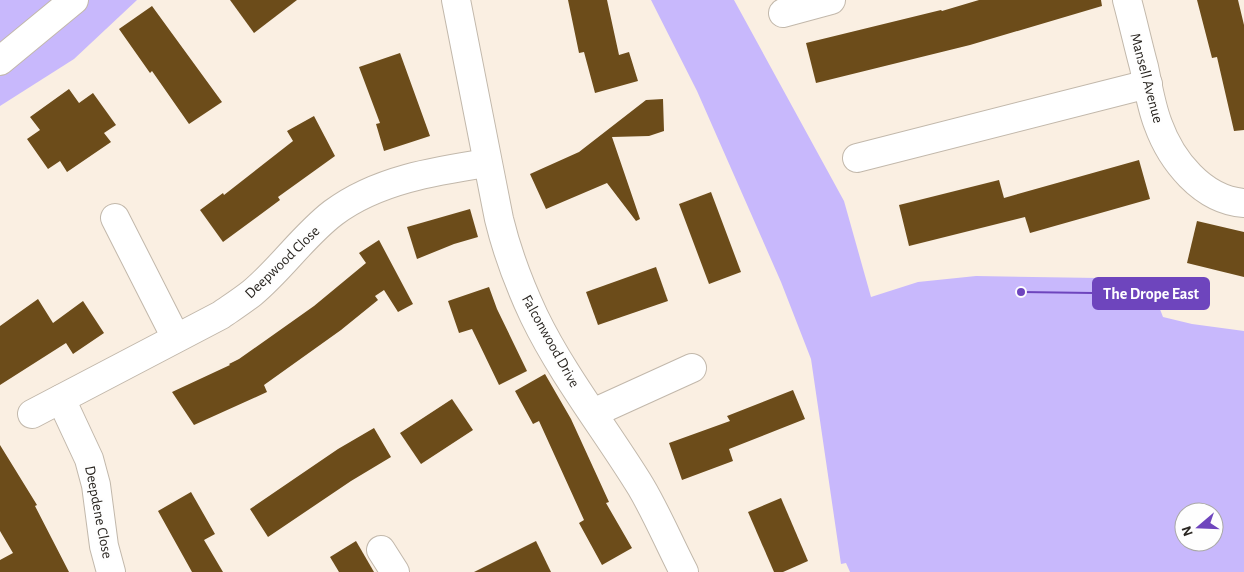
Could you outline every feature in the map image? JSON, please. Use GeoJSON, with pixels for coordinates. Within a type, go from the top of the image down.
{"type":"FeatureCollection","features":[{"type":"Feature","properties":{"kind":"street"},"geometry":{"type":"LineString","coordinates":[[0,61],[74,0]]}},
{"type":"Feature","properties":{"kind":"street","name":"Falconwood Drive"},"geometry":{"type":"LineString","coordinates":[[456,0],[487,163],[505,244],[517,278],[539,325],[561,364],[657,515],[680,571]]}},
{"type":"Feature","properties":{"kind":"street"},"geometry":{"type":"LineString","coordinates":[[783,13],[831,0]]}},
{"type":"Feature","properties":{"kind":"street","name":"Mansell Avenue"},"geometry":{"type":"LineString","coordinates":[[1127,0],[1157,122],[1177,161],[1190,176],[1207,189],[1226,199],[1244,203]]}},
{"type":"Feature","properties":{"kind":"street"},"geometry":{"type":"LineString","coordinates":[[857,158],[1148,84]]}},
{"type":"Feature","properties":{"kind":"street","name":"Deepwood Close"},"geometry":{"type":"LineString","coordinates":[[32,414],[221,315],[253,292],[315,229],[333,213],[349,203],[371,191],[396,182],[487,163]]}},
{"type":"Feature","properties":{"kind":"street"},"geometry":{"type":"LineString","coordinates":[[115,218],[176,338]]}},
{"type":"Feature","properties":{"kind":"street"},"geometry":{"type":"LineString","coordinates":[[593,412],[692,368]]}},
{"type":"Feature","properties":{"kind":"street","name":"Deepdene Close"},"geometry":{"type":"LineString","coordinates":[[62,399],[90,458],[96,485],[104,546],[111,572]]}},
{"type":"Feature","properties":{"kind":"shaded area"},"geometry":{"type":"Polygon","coordinates":[[[0,0],[137,0],[74,59],[0,106],[0,0]]]}},
{"type":"Feature","properties":{"kind":"shaded area"},"geometry":{"type":"Polygon","coordinates":[[[651,0],[734,0],[844,201],[871,297],[918,282],[976,276],[1152,281],[1151,286],[1163,317],[1192,324],[1244,331],[1244,572],[850,572],[846,563],[841,564],[811,359],[781,282],[697,91],[651,0]]]}},
{"type":"Feature","properties":{"kind":"building"},"geometry":{"type":"Polygon","coordinates":[[[230,0],[297,0],[254,33],[230,0]]]}},
{"type":"Feature","properties":{"kind":"building"},"geometry":{"type":"Polygon","coordinates":[[[568,0],[607,0],[619,55],[629,52],[638,81],[595,93],[584,52],[579,53],[568,0]]]}},
{"type":"Feature","properties":{"kind":"building"},"geometry":{"type":"Polygon","coordinates":[[[979,0],[1101,0],[1102,6],[970,45],[816,83],[806,43],[942,11],[979,0]]]}},
{"type":"Feature","properties":{"kind":"building"},"geometry":{"type":"Polygon","coordinates":[[[1197,0],[1238,0],[1244,25],[1244,130],[1234,131],[1217,57],[1212,58],[1197,0]]]}},
{"type":"Feature","properties":{"kind":"building"},"geometry":{"type":"Polygon","coordinates":[[[152,6],[222,102],[189,124],[152,71],[150,73],[119,29],[152,6]]]}},
{"type":"Feature","properties":{"kind":"building"},"geometry":{"type":"Polygon","coordinates":[[[400,53],[430,136],[384,151],[376,124],[380,123],[359,67],[400,53]]]}},
{"type":"Feature","properties":{"kind":"building"},"geometry":{"type":"Polygon","coordinates":[[[69,89],[79,103],[93,93],[116,125],[104,133],[111,142],[67,172],[60,161],[48,169],[27,139],[40,130],[30,117],[69,89]]]}},
{"type":"Feature","properties":{"kind":"building"},"geometry":{"type":"Polygon","coordinates":[[[663,99],[664,131],[649,136],[612,137],[640,219],[636,221],[607,183],[546,209],[530,174],[579,152],[646,100],[663,99]]]}},
{"type":"Feature","properties":{"kind":"building"},"geometry":{"type":"Polygon","coordinates":[[[314,116],[335,156],[278,197],[280,200],[223,242],[200,210],[223,193],[224,195],[293,141],[287,131],[314,116]]]}},
{"type":"Feature","properties":{"kind":"building"},"geometry":{"type":"Polygon","coordinates":[[[1139,160],[1150,199],[1030,233],[1025,217],[909,246],[899,205],[999,180],[1004,198],[1139,160]]]}},
{"type":"Feature","properties":{"kind":"building"},"geometry":{"type":"Polygon","coordinates":[[[711,192],[741,272],[709,284],[679,204],[711,192]]]}},
{"type":"Feature","properties":{"kind":"building"},"geometry":{"type":"Polygon","coordinates":[[[470,209],[478,237],[454,244],[417,259],[407,227],[470,209]]]}},
{"type":"Feature","properties":{"kind":"building"},"geometry":{"type":"Polygon","coordinates":[[[1197,221],[1244,232],[1244,277],[1187,263],[1197,221]]]}},
{"type":"Feature","properties":{"kind":"building"},"geometry":{"type":"Polygon","coordinates":[[[379,240],[413,304],[398,312],[384,290],[375,296],[378,300],[341,330],[264,385],[267,392],[194,425],[172,392],[230,365],[314,306],[366,263],[359,253],[379,240]]]}},
{"type":"Feature","properties":{"kind":"building"},"geometry":{"type":"Polygon","coordinates":[[[656,267],[668,301],[598,325],[586,292],[656,267]]]}},
{"type":"Feature","properties":{"kind":"building"},"geometry":{"type":"Polygon","coordinates":[[[489,287],[497,309],[527,371],[499,385],[472,329],[459,333],[448,301],[489,287]]]}},
{"type":"Feature","properties":{"kind":"building"},"geometry":{"type":"Polygon","coordinates":[[[38,299],[53,323],[83,301],[104,333],[73,354],[66,343],[0,385],[0,326],[38,299]]]}},
{"type":"Feature","properties":{"kind":"building"},"geometry":{"type":"Polygon","coordinates":[[[545,374],[571,419],[609,502],[606,503],[632,548],[602,565],[579,523],[584,520],[539,421],[533,424],[515,391],[545,374]]]}},
{"type":"Feature","properties":{"kind":"building"},"geometry":{"type":"Polygon","coordinates":[[[793,390],[805,419],[729,449],[733,461],[682,480],[669,443],[730,421],[727,416],[793,390]]]}},
{"type":"Feature","properties":{"kind":"building"},"geometry":{"type":"Polygon","coordinates":[[[452,399],[473,430],[421,464],[400,433],[452,399]]]}},
{"type":"Feature","properties":{"kind":"building"},"geometry":{"type":"Polygon","coordinates":[[[374,428],[391,457],[351,481],[268,537],[250,509],[338,449],[374,428]]]}},
{"type":"Feature","properties":{"kind":"building"},"geometry":{"type":"Polygon","coordinates":[[[0,445],[37,505],[35,506],[69,572],[0,572],[0,560],[13,553],[0,531],[0,445]]]}},
{"type":"Feature","properties":{"kind":"building"},"geometry":{"type":"Polygon","coordinates":[[[191,492],[215,534],[204,540],[223,572],[192,572],[158,511],[191,492]]]}},
{"type":"Feature","properties":{"kind":"building"},"geometry":{"type":"Polygon","coordinates":[[[781,498],[808,561],[783,572],[774,572],[748,512],[781,498]]]}},
{"type":"Feature","properties":{"kind":"building"},"geometry":{"type":"Polygon","coordinates":[[[356,541],[374,572],[339,572],[330,557],[356,541]]]}},
{"type":"Feature","properties":{"kind":"building"},"geometry":{"type":"Polygon","coordinates":[[[536,541],[551,572],[474,572],[536,541]]]}},
{"type":"Feature","properties":{"kind":"place","name":"The Drope East"},"geometry":{"type":"Point","coordinates":[1021,292]}}]}
